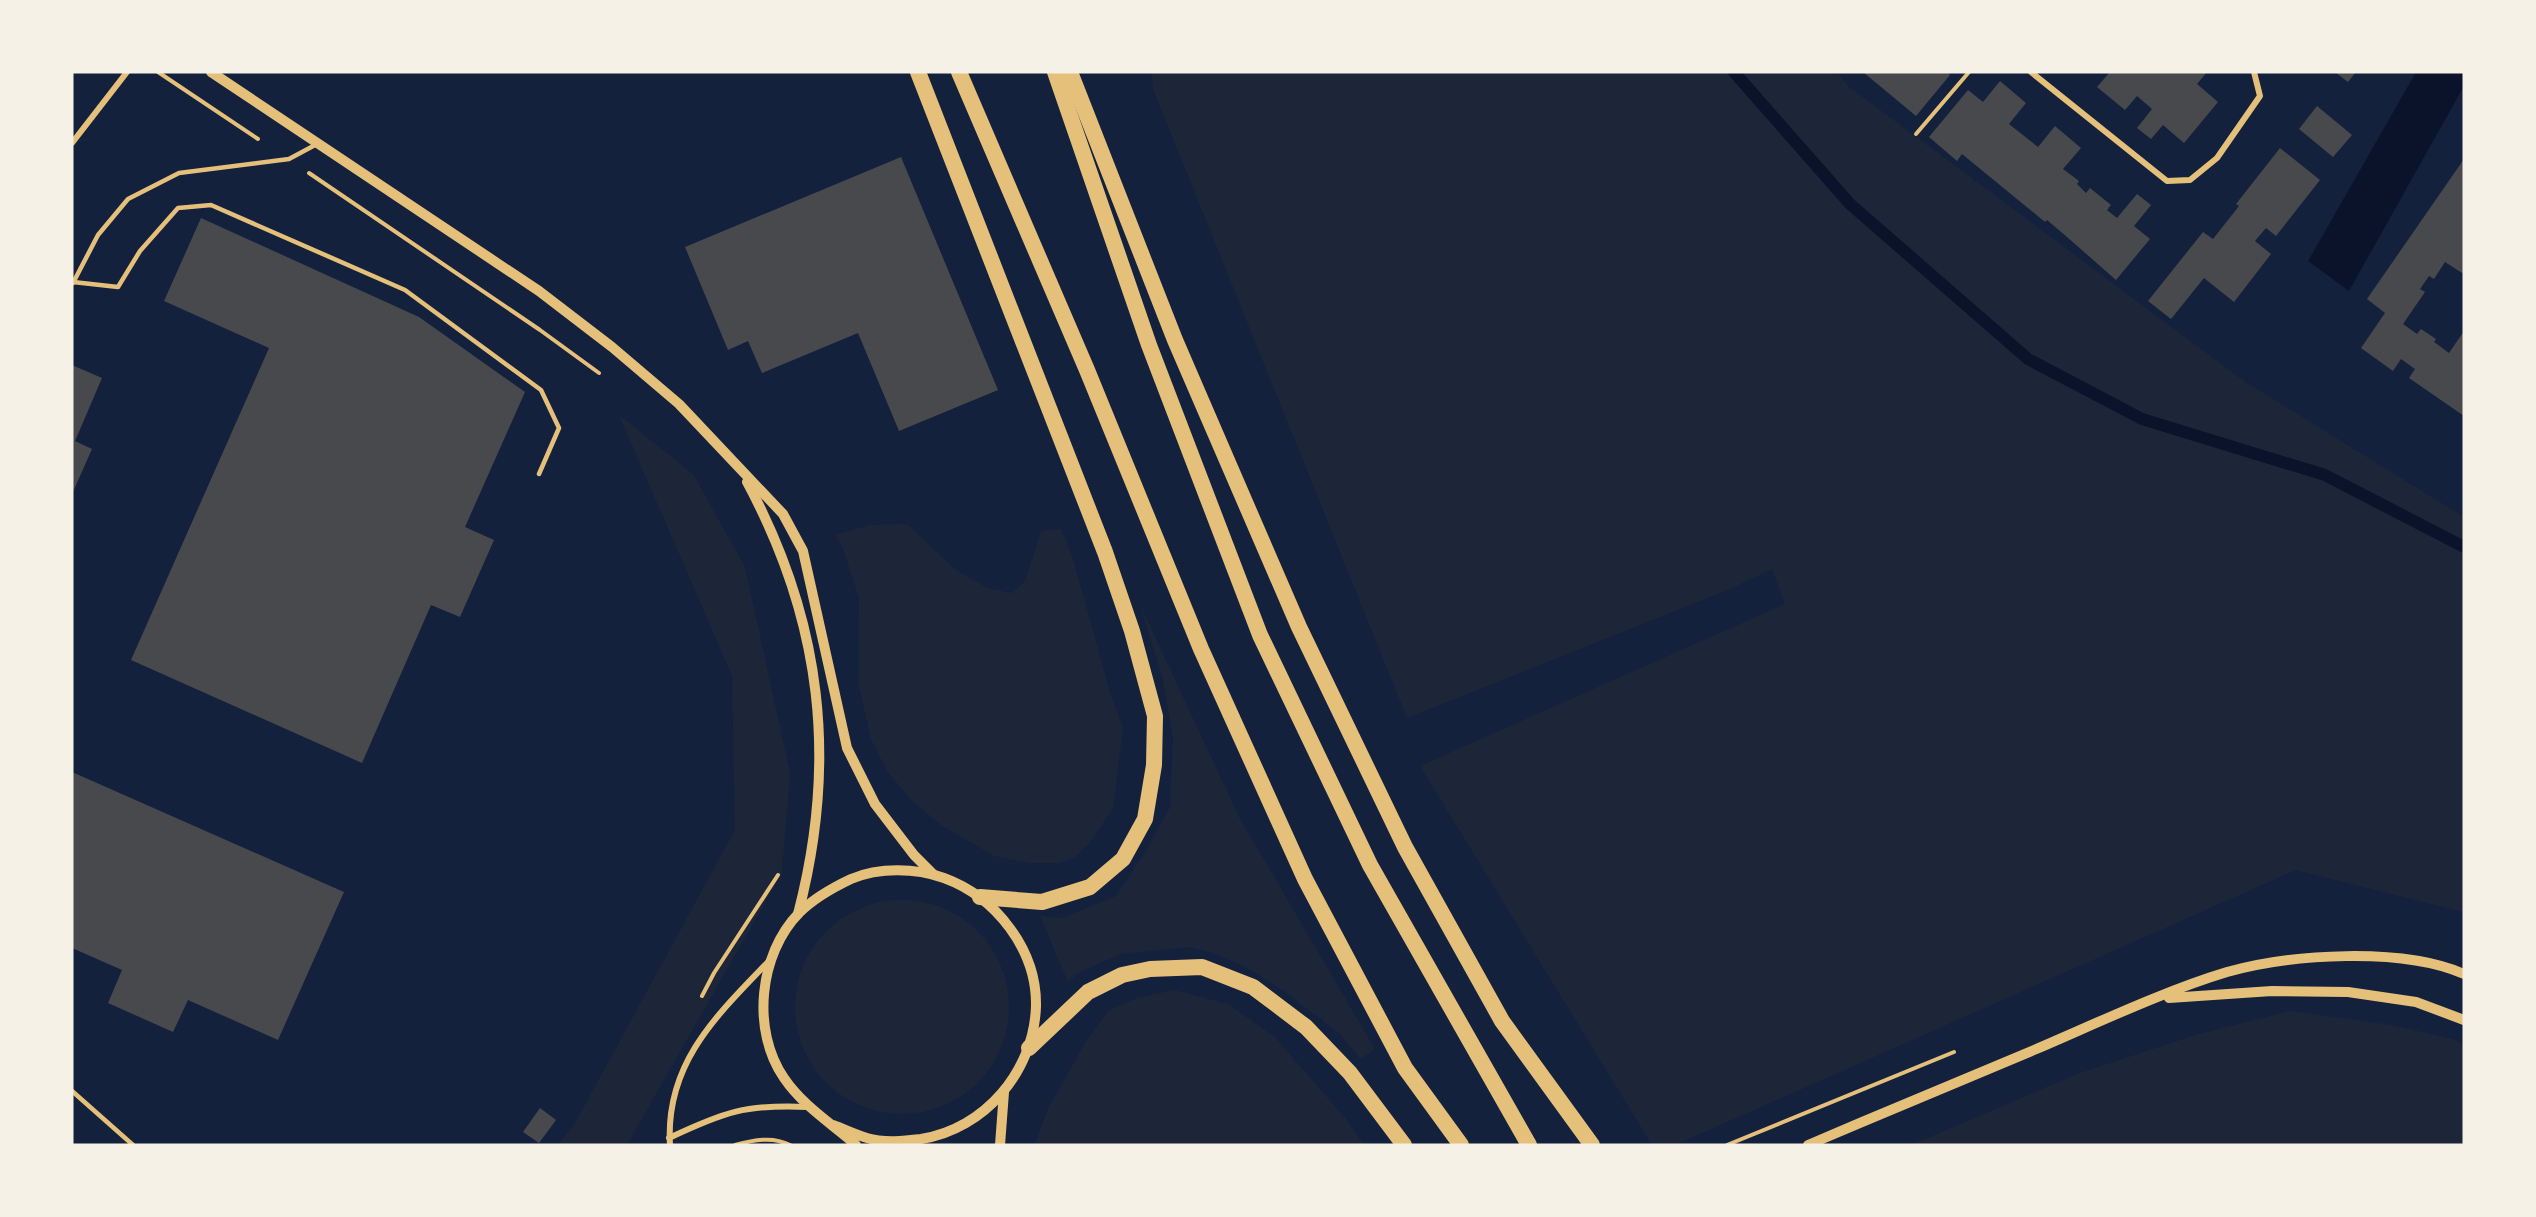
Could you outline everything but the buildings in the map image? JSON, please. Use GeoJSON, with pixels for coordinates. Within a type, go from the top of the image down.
{"type":"FeatureCollection","features":[{"type":"Feature","properties":{"kind":"highway"},"geometry":{"type":"LineString","coordinates":[[918,72],[1105,552],[1132,632],[1155,716],[1154,765],[1145,819],[1123,859],[1090,887],[1042,903],[980,897]]}},
{"type":"Feature","properties":{"kind":"highway"},"geometry":{"type":"LineString","coordinates":[[960,72],[1087,369],[1201,649],[1305,879],[1405,1068],[1461,1145]]}},
{"type":"Feature","properties":{"kind":"highway"},"geometry":{"type":"LineString","coordinates":[[1055,72],[1149,345],[1260,634],[1370,865],[1527,1142]]}},
{"type":"Feature","properties":{"kind":"highway"},"geometry":{"type":"LineString","coordinates":[[1070,72],[1175,340],[1299,627],[1416,868],[1502,1021],[1568,1115],[1592,1145]]}},
{"type":"Feature","properties":{"kind":"highway"},"geometry":{"type":"LineString","coordinates":[[1029,1048],[1088,992],[1122,975],[1150,969],[1203,967],[1253,987],[1306,1027],[1350,1073],[1404,1145]]}},
{"type":"Feature","properties":{"kind":"street"},"geometry":{"type":"LineString","coordinates":[[72,143],[127,72]]}},
{"type":"Feature","properties":{"kind":"street"},"geometry":{"type":"LineString","coordinates":[[211,72],[539,291],[612,347],[679,404],[783,514],[803,551],[847,748],[875,804],[914,855],[933,874]]}},
{"type":"Feature","properties":{"kind":"street"},"geometry":{"type":"LineString","coordinates":[[2031,72],[2167,181],[2190,180],[2217,158],[2260,96],[2254,72]]}},
{"type":"Feature","properties":{"kind":"street"},"geometry":{"type":"LineString","coordinates":[[740,468],[768,521],[795,589],[811,664],[819,717],[821,753],[814,843],[798,914]]}},
{"type":"Feature","properties":{"kind":"street"},"geometry":{"type":"LineString","coordinates":[[833,1125],[868,1138],[901,1142],[939,1136],[975,1119],[1004,1092],[1029,1048],[1036,1006],[1029,964],[1010,927],[980,897],[958,883],[933,874],[897,870],[860,875],[826,890],[798,914],[782,936],[771,960],[763,999],[767,1040],[783,1077],[808,1107],[856,1145]]}},
{"type":"Feature","properties":{"kind":"street"},"geometry":{"type":"LineString","coordinates":[[1808,1145],[2157,999],[2228,972],[2287,962],[2345,956],[2401,957],[2464,974]]}},
{"type":"Feature","properties":{"kind":"street"},"geometry":{"type":"LineString","coordinates":[[669,1142],[672,1097],[690,1053],[721,1010],[771,960]]}},
{"type":"Feature","properties":{"kind":"street"},"geometry":{"type":"LineString","coordinates":[[2157,999],[2272,991],[2348,992],[2416,1002],[2464,1020]]}},
{"type":"Feature","properties":{"kind":"street"},"geometry":{"type":"LineString","coordinates":[[1000,1145],[1004,1092]]}},
{"type":"Feature","properties":{"kind":"street"},"geometry":{"type":"LineString","coordinates":[[669,1142],[705,1120],[740,1109],[771,1105],[808,1107]]}},
{"type":"Feature","properties":{"kind":"lane"},"geometry":{"type":"LineString","coordinates":[[317,144],[289,159],[179,173],[128,199],[98,235],[73,283],[118,287],[140,251],[178,207],[211,205],[405,290],[541,390],[559,428],[539,474]]}},
{"type":"Feature","properties":{"kind":"lane"},"geometry":{"type":"LineString","coordinates":[[72,1091],[133,1145]]}},
{"type":"Feature","properties":{"kind":"path"},"geometry":{"type":"LineString","coordinates":[[158,72],[540,330],[602,376]]}},
{"type":"Feature","properties":{"kind":"path"},"geometry":{"type":"LineString","coordinates":[[1916,134],[1968,72]]}},
{"type":"Feature","properties":{"kind":"path"},"geometry":{"type":"LineString","coordinates":[[698,1002],[714,973],[782,871]]}},
{"type":"Feature","properties":{"kind":"path"},"geometry":{"type":"LineString","coordinates":[[735,1145],[757,1139],[790,1145]]}},
{"type":"Feature","properties":{"kind":"shaded area"},"geometry":{"type":"Polygon","coordinates":[[[1151,72],[1837,72],[1848,86],[2244,381],[2464,517],[2464,912],[2296,870],[1675,1145],[1652,1145],[1420,766],[1785,604],[1772,569],[1728,590],[1407,718],[1153,89],[1151,72]]]}},
{"type":"Feature","properties":{"kind":"shaded area"},"geometry":{"type":"Polygon","coordinates":[[[2416,72],[2464,72],[2464,86],[2349,291],[2308,261],[2416,72]]]}},
{"type":"Feature","properties":{"kind":"shaded area"},"geometry":{"type":"Polygon","coordinates":[[[619,415],[693,474],[745,567],[790,773],[782,873],[627,1145],[557,1145],[574,1125],[735,830],[732,676],[619,415]]]}},
{"type":"Feature","properties":{"kind":"shaded area"},"geometry":{"type":"Polygon","coordinates":[[[907,524],[956,570],[988,588],[1011,593],[1025,581],[1041,531],[1061,529],[1073,559],[1110,692],[1123,728],[1113,808],[1089,844],[1075,857],[1059,863],[1031,863],[994,856],[941,825],[910,799],[887,771],[871,739],[858,682],[859,598],[842,546],[835,535],[870,525],[907,524]]]}},
{"type":"Feature","properties":{"kind":"shaded area"},"geometry":{"type":"Polygon","coordinates":[[[1140,605],[1240,819],[1375,1049],[1361,1059],[1339,1033],[1281,989],[1244,966],[1214,953],[1188,947],[1121,954],[1080,972],[1068,982],[1040,916],[1062,918],[1116,896],[1144,854],[1170,807],[1173,737],[1162,676],[1140,605]]]}},
{"type":"Feature","properties":{"kind":"shaded area"},"geometry":{"type":"Polygon","coordinates":[[[902,900],[933,905],[952,913],[970,925],[984,939],[996,957],[1004,976],[1009,1007],[1004,1038],[996,1057],[984,1075],[970,1089],[952,1101],[933,1109],[902,1114],[871,1109],[852,1101],[834,1089],[820,1075],[808,1057],[800,1038],[795,1007],[800,976],[808,957],[820,939],[834,925],[852,913],[871,905],[902,900]]]}},
{"type":"Feature","properties":{"kind":"shaded area"},"geometry":{"type":"Polygon","coordinates":[[[1174,990],[1228,1004],[1275,1037],[1346,1119],[1364,1145],[1035,1145],[1048,1108],[1085,1043],[1108,1011],[1137,998],[1174,990]]]}},
{"type":"Feature","properties":{"kind":"shaded area"},"geometry":{"type":"Polygon","coordinates":[[[2290,1011],[2392,1025],[2456,1040],[2464,1046],[2464,1145],[1911,1145],[2077,1074],[2195,1035],[2290,1011]]]}},
{"type":"Feature","properties":{"kind":"waterway"},"geometry":{"type":"LineString","coordinates":[[1734,72],[1850,204],[2028,359],[2142,419],[2325,475],[2464,547]]}}]}
